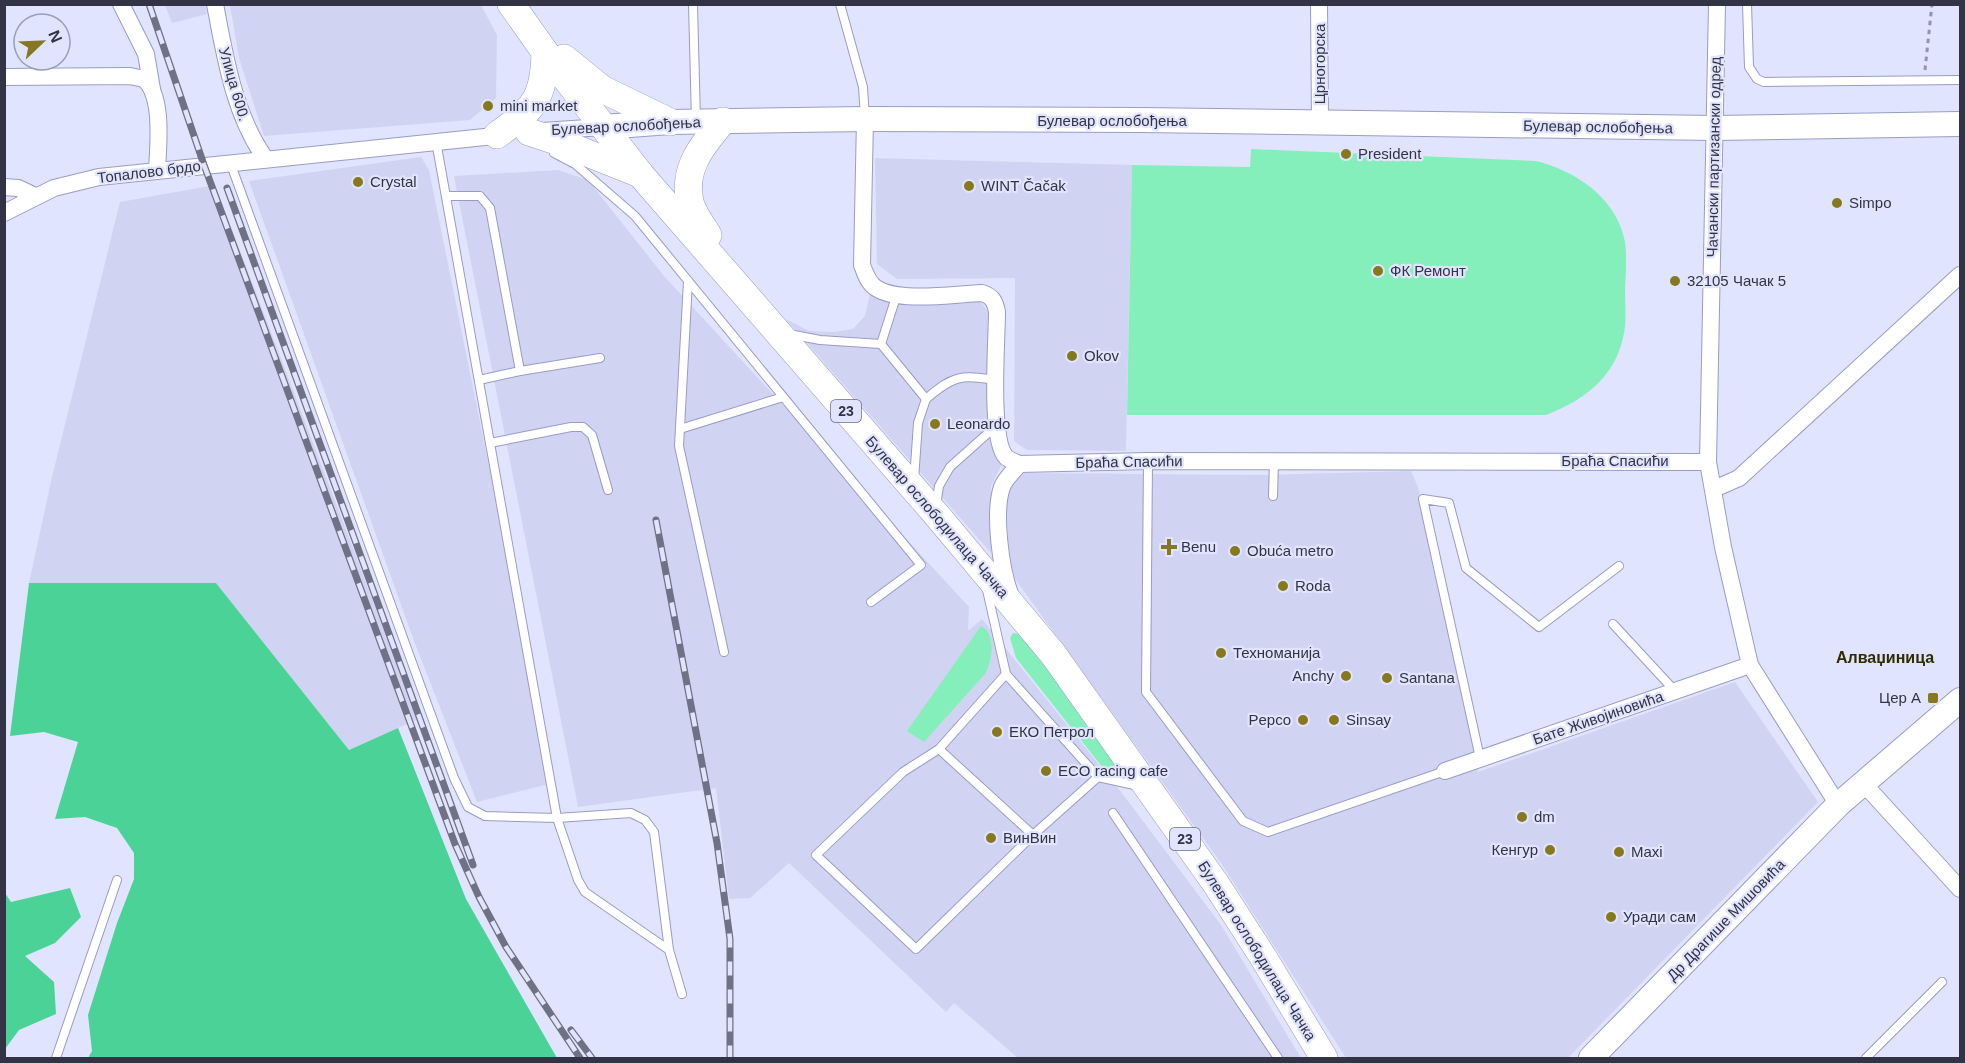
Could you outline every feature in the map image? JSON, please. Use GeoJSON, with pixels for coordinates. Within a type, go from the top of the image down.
{"type":"FeatureCollection","features":[{"type":"Feature","properties":{"kind":"main road","name":"Булевар ослободилаца Чачка"},"geometry":{"type":"LineString","coordinates":[[512,4],[539,44],[641,175],[935,513],[1059,663],[1216,884],[1324,1059]]}},
{"type":"Feature","properties":{"kind":"main road"},"geometry":{"type":"LineString","coordinates":[[539,44],[558,53],[602,89],[683,122]]}},
{"type":"Feature","properties":{"kind":"main road"},"geometry":{"type":"LineString","coordinates":[[539,44],[543,80],[536,101],[524,116],[524,139],[562,142],[641,175]]}},
{"type":"Feature","properties":{"kind":"main road","name":"Булевар ослобођења"},"geometry":{"type":"LineString","coordinates":[[603,127],[683,122],[865,119],[1714,128],[1960,124]]}},
{"type":"Feature","properties":{"kind":"main road"},"geometry":{"type":"LineString","coordinates":[[719,265],[713,246],[690,203],[688,190],[689,176],[697,154],[723,121]]}},
{"type":"Feature","properties":{"kind":"main road","name":"Др Драгише Мишовића"},"geometry":{"type":"LineString","coordinates":[[1591,1059],[1838,806],[1960,700]]}},
{"type":"Feature","properties":{"kind":"street"},"geometry":{"type":"LineString","coordinates":[[121,4],[146,54],[158,123],[157,171]]}},
{"type":"Feature","properties":{"kind":"street","name":"Улица 600."},"geometry":{"type":"LineString","coordinates":[[214,4],[231,80],[245,123],[265,158]]}},
{"type":"Feature","properties":{"kind":"street","name":"Црногорска"},"geometry":{"type":"LineString","coordinates":[[1319,4],[1320,123]]}},
{"type":"Feature","properties":{"kind":"street","name":"Чачански партизански одред"},"geometry":{"type":"LineString","coordinates":[[1717,4],[1708,462],[1723,547],[1750,665],[1838,806]]}},
{"type":"Feature","properties":{"kind":"street"},"geometry":{"type":"LineString","coordinates":[[4,77],[130,76],[144,79],[152,88]]}},
{"type":"Feature","properties":{"kind":"street"},"geometry":{"type":"LineString","coordinates":[[865,119],[862,265],[867,279],[875,288],[896,297],[982,293],[989,295],[995,302],[997,312],[996,425],[1000,446],[1007,458],[1019,465],[1002,487],[999,526],[999,544],[1004,574],[1015,609]]}},
{"type":"Feature","properties":{"kind":"street","name":"Булевар ослобођења"},"geometry":{"type":"LineString","coordinates":[[265,158],[436,141],[524,139],[603,127]]}},
{"type":"Feature","properties":{"kind":"street","name":"Топалово брдо"},"geometry":{"type":"LineString","coordinates":[[4,213],[54,188],[88,179],[265,158]]}},
{"type":"Feature","properties":{"kind":"street"},"geometry":{"type":"LineString","coordinates":[[4,187],[18,188],[35,196]]}},
{"type":"Feature","properties":{"kind":"street"},"geometry":{"type":"LineString","coordinates":[[1714,489],[1739,478],[1960,275]]}},
{"type":"Feature","properties":{"kind":"street","name":"Браћа Спасићи"},"geometry":{"type":"LineString","coordinates":[[1019,465],[1148,461],[1708,462]]}},
{"type":"Feature","properties":{"kind":"street","name":"Бате Живојиновића"},"geometry":{"type":"LineString","coordinates":[[1445,771],[1750,665]]}},
{"type":"Feature","properties":{"kind":"street"},"geometry":{"type":"LineString","coordinates":[[1864,784],[1960,889]]}},
{"type":"Feature","properties":{"kind":"lane"},"geometry":{"type":"LineString","coordinates":[[683,122],[693,4]]}},
{"type":"Feature","properties":{"kind":"lane"},"geometry":{"type":"LineString","coordinates":[[840,4],[863,87],[865,119]]}},
{"type":"Feature","properties":{"kind":"lane"},"geometry":{"type":"LineString","coordinates":[[1747,4],[1748,59],[1752,74],[1764,82],[1960,80]]}},
{"type":"Feature","properties":{"kind":"lane"},"geometry":{"type":"LineString","coordinates":[[524,139],[575,164],[635,216],[921,565],[871,602]]}},
{"type":"Feature","properties":{"kind":"lane"},"geometry":{"type":"LineString","coordinates":[[436,141],[557,818],[578,880],[585,892],[669,950]]}},
{"type":"Feature","properties":{"kind":"lane"},"geometry":{"type":"LineString","coordinates":[[230,162],[450,767],[468,807],[485,816],[557,818],[631,813],[645,820],[654,832],[669,950],[682,994]]}},
{"type":"Feature","properties":{"kind":"lane"},"geometry":{"type":"LineString","coordinates":[[446,196],[480,196],[490,208],[520,371]]}},
{"type":"Feature","properties":{"kind":"lane"},"geometry":{"type":"LineString","coordinates":[[688,281],[679,446],[724,652]]}},
{"type":"Feature","properties":{"kind":"lane"},"geometry":{"type":"LineString","coordinates":[[881,344],[896,297]]}},
{"type":"Feature","properties":{"kind":"lane"},"geometry":{"type":"LineString","coordinates":[[778,332],[820,340],[881,344],[926,399]]}},
{"type":"Feature","properties":{"kind":"lane"},"geometry":{"type":"LineString","coordinates":[[479,380],[600,358]]}},
{"type":"Feature","properties":{"kind":"lane"},"geometry":{"type":"LineString","coordinates":[[914,489],[918,423],[926,399],[954,378],[971,377],[996,381]]}},
{"type":"Feature","properties":{"kind":"lane"},"geometry":{"type":"LineString","coordinates":[[680,429],[783,397]]}},
{"type":"Feature","properties":{"kind":"lane"},"geometry":{"type":"LineString","coordinates":[[935,513],[939,486],[950,467],[996,425]]}},
{"type":"Feature","properties":{"kind":"lane"},"geometry":{"type":"LineString","coordinates":[[490,442],[571,427],[583,427],[592,435],[608,490]]}},
{"type":"Feature","properties":{"kind":"lane"},"geometry":{"type":"LineString","coordinates":[[1148,461],[1146,692],[1243,821],[1268,832],[1445,771]]}},
{"type":"Feature","properties":{"kind":"lane"},"geometry":{"type":"LineString","coordinates":[[1273,496],[1274,461]]}},
{"type":"Feature","properties":{"kind":"lane"},"geometry":{"type":"LineString","coordinates":[[1480,758],[1423,499],[1449,503],[1466,568],[1539,627],[1619,566]]}},
{"type":"Feature","properties":{"kind":"lane"},"geometry":{"type":"LineString","coordinates":[[982,569],[1006,674],[1098,777],[1148,788]]}},
{"type":"Feature","properties":{"kind":"lane"},"geometry":{"type":"LineString","coordinates":[[1613,624],[1675,691]]}},
{"type":"Feature","properties":{"kind":"lane"},"geometry":{"type":"LineString","coordinates":[[1006,674],[939,749],[903,772],[816,855],[916,949],[1033,835],[1098,777]]}},
{"type":"Feature","properties":{"kind":"lane"},"geometry":{"type":"LineString","coordinates":[[939,749],[1033,835]]}},
{"type":"Feature","properties":{"kind":"lane"},"geometry":{"type":"LineString","coordinates":[[1113,813],[1278,1059]]}},
{"type":"Feature","properties":{"kind":"lane"},"geometry":{"type":"LineString","coordinates":[[56,1059],[117,880]]}},
{"type":"Feature","properties":{"kind":"lane"},"geometry":{"type":"LineString","coordinates":[[1866,1059],[1942,982]]}},
{"type":"Feature","properties":{"kind":"path"},"geometry":{"type":"LineString","coordinates":[[1924,81],[1932,4]]}},
{"type":"Feature","properties":{"kind":"shaded area"},"geometry":{"type":"Polygon","coordinates":[[[165,5],[205,5],[207,14],[172,23],[165,5]]]}},
{"type":"Feature","properties":{"kind":"shaded area"},"geometry":{"type":"Polygon","coordinates":[[[230,5],[481,5],[497,35],[496,98],[470,120],[264,136],[239,58],[230,5]]]}},
{"type":"Feature","properties":{"kind":"shaded area"},"geometry":{"type":"Polygon","coordinates":[[[421,157],[429,170],[553,783],[477,802],[414,641],[249,181],[421,157]]]}},
{"type":"Feature","properties":{"kind":"shaded area"},"geometry":{"type":"Polygon","coordinates":[[[875,158],[1132,165],[1126,451],[1027,450],[1014,441],[1015,278],[897,279],[877,264],[875,158]]]}},
{"type":"Feature","properties":{"kind":"shaded area"},"geometry":{"type":"Polygon","coordinates":[[[558,170],[588,180],[664,276],[969,607],[968,631],[982,619],[1125,797],[1221,925],[1301,1058],[1018,1058],[954,1003],[946,1012],[789,863],[750,898],[729,899],[716,788],[578,807],[454,176],[558,170]]]}},
{"type":"Feature","properties":{"kind":"shaded area"},"geometry":{"type":"Polygon","coordinates":[[[215,185],[418,719],[349,750],[216,583],[29,583],[52,477],[120,202],[215,185]]]}},
{"type":"Feature","properties":{"kind":"shaded area","name":"Leonardo"},"geometry":{"type":"Polygon","coordinates":[[[870,294],[979,299],[989,313],[1002,464],[991,486],[991,553],[786,319],[809,331],[833,332],[853,329],[865,316],[870,294]]]}},
{"type":"Feature","properties":{"kind":"shaded area"},"geometry":{"type":"Polygon","coordinates":[[[1411,471],[1418,487],[1478,772],[1735,682],[1818,802],[1568,1058],[1346,1058],[1221,863],[1013,576],[1006,500],[1012,483],[1024,473],[1261,475],[1411,471]]]}},
{"type":"Feature","properties":{"kind":"green space","name":"ФК Ремонт"},"geometry":{"type":"Polygon","coordinates":[[[1251,149],[1536,161],[1580,179],[1604,200],[1613,212],[1621,226],[1625,242],[1625,326],[1619,352],[1612,365],[1595,386],[1584,395],[1546,415],[1127,415],[1132,165],[1250,167],[1251,149]]]}},
{"type":"Feature","properties":{"kind":"green space"},"geometry":{"type":"Polygon","coordinates":[[[29,583],[216,583],[349,750],[398,728],[466,899],[557,1058],[88,1058],[92,1051],[88,1015],[117,923],[134,879],[134,853],[117,828],[85,817],[55,819],[78,742],[44,732],[10,736],[29,583]]]}},
{"type":"Feature","properties":{"kind":"green space"},"geometry":{"type":"Polygon","coordinates":[[[981,626],[989,635],[992,648],[985,674],[924,742],[907,731],[981,626]]]}},
{"type":"Feature","properties":{"kind":"green space"},"geometry":{"type":"Polygon","coordinates":[[[1013,633],[1023,638],[1122,767],[1123,775],[1103,768],[1016,658],[1010,638],[1013,633]]]}},
{"type":"Feature","properties":{"kind":"green space"},"geometry":{"type":"Polygon","coordinates":[[[70,888],[81,917],[55,943],[25,956],[54,982],[56,1014],[19,1030],[5,1049],[5,893],[11,902],[70,888]]]}},
{"type":"Feature","properties":{"kind":"railway"},"geometry":{"type":"LineString","coordinates":[[149,4],[204,165],[455,844],[479,897],[506,947],[580,1058]]}},
{"type":"Feature","properties":{"kind":"railway"},"geometry":{"type":"LineString","coordinates":[[227,188],[473,865]]}},
{"type":"Feature","properties":{"kind":"railway"},"geometry":{"type":"LineString","coordinates":[[656,520],[717,843],[730,939],[730,1058]]}},
{"type":"Feature","properties":{"kind":"railway"},"geometry":{"type":"LineString","coordinates":[[571,1030],[592,1058]]}},
{"type":"Feature","properties":{"kind":"place","name":"mini market"},"geometry":{"type":"Point","coordinates":[488,106]}},
{"type":"Feature","properties":{"kind":"place","name":"President"},"geometry":{"type":"Point","coordinates":[1346,154]}},
{"type":"Feature","properties":{"kind":"place","name":"Crystal"},"geometry":{"type":"Point","coordinates":[358,182]}},
{"type":"Feature","properties":{"kind":"place","name":"WINT Čačak"},"geometry":{"type":"Point","coordinates":[969,186]}},
{"type":"Feature","properties":{"kind":"place","name":"Simpo"},"geometry":{"type":"Point","coordinates":[1837,203]}},
{"type":"Feature","properties":{"kind":"place","name":"ФК Ремонт"},"geometry":{"type":"Point","coordinates":[1378,271]}},
{"type":"Feature","properties":{"kind":"place","name":"32105 Чачак 5"},"geometry":{"type":"Point","coordinates":[1675,281]}},
{"type":"Feature","properties":{"kind":"place","name":"Okov"},"geometry":{"type":"Point","coordinates":[1072,356]}},
{"type":"Feature","properties":{"kind":"place","name":"Leonardo"},"geometry":{"type":"Point","coordinates":[935,424]}},
{"type":"Feature","properties":{"kind":"place","name":"Benu"},"geometry":{"type":"Point","coordinates":[1169,547]}},
{"type":"Feature","properties":{"kind":"place","name":"Obuća metro"},"geometry":{"type":"Point","coordinates":[1235,551]}},
{"type":"Feature","properties":{"kind":"place","name":"Roda"},"geometry":{"type":"Point","coordinates":[1283,586]}},
{"type":"Feature","properties":{"kind":"place","name":"Техноманија"},"geometry":{"type":"Point","coordinates":[1221,653]}},
{"type":"Feature","properties":{"kind":"place","name":"Anchy"},"geometry":{"type":"Point","coordinates":[1346,676]}},
{"type":"Feature","properties":{"kind":"place","name":"Santana"},"geometry":{"type":"Point","coordinates":[1387,678]}},
{"type":"Feature","properties":{"kind":"place","name":"Цер А"},"geometry":{"type":"Point","coordinates":[1933,698]}},
{"type":"Feature","properties":{"kind":"place","name":"Pepco"},"geometry":{"type":"Point","coordinates":[1303,720]}},
{"type":"Feature","properties":{"kind":"place","name":"Sinsay"},"geometry":{"type":"Point","coordinates":[1334,720]}},
{"type":"Feature","properties":{"kind":"place","name":"ЕКО Петрол"},"geometry":{"type":"Point","coordinates":[997,732]}},
{"type":"Feature","properties":{"kind":"place","name":"ECO racing cafe"},"geometry":{"type":"Point","coordinates":[1046,771]}},
{"type":"Feature","properties":{"kind":"place","name":"dm"},"geometry":{"type":"Point","coordinates":[1522,817]}},
{"type":"Feature","properties":{"kind":"place","name":"ВинВин"},"geometry":{"type":"Point","coordinates":[991,838]}},
{"type":"Feature","properties":{"kind":"place","name":"Кенгур"},"geometry":{"type":"Point","coordinates":[1550,850]}},
{"type":"Feature","properties":{"kind":"place","name":"Maxi"},"geometry":{"type":"Point","coordinates":[1619,852]}},
{"type":"Feature","properties":{"kind":"place","name":"Уради сам"},"geometry":{"type":"Point","coordinates":[1611,917]}},
{"type":"Feature","properties":{"kind":"district","name":"Алваџиница"},"geometry":{"type":"Point","coordinates":[1885,657]}}]}
